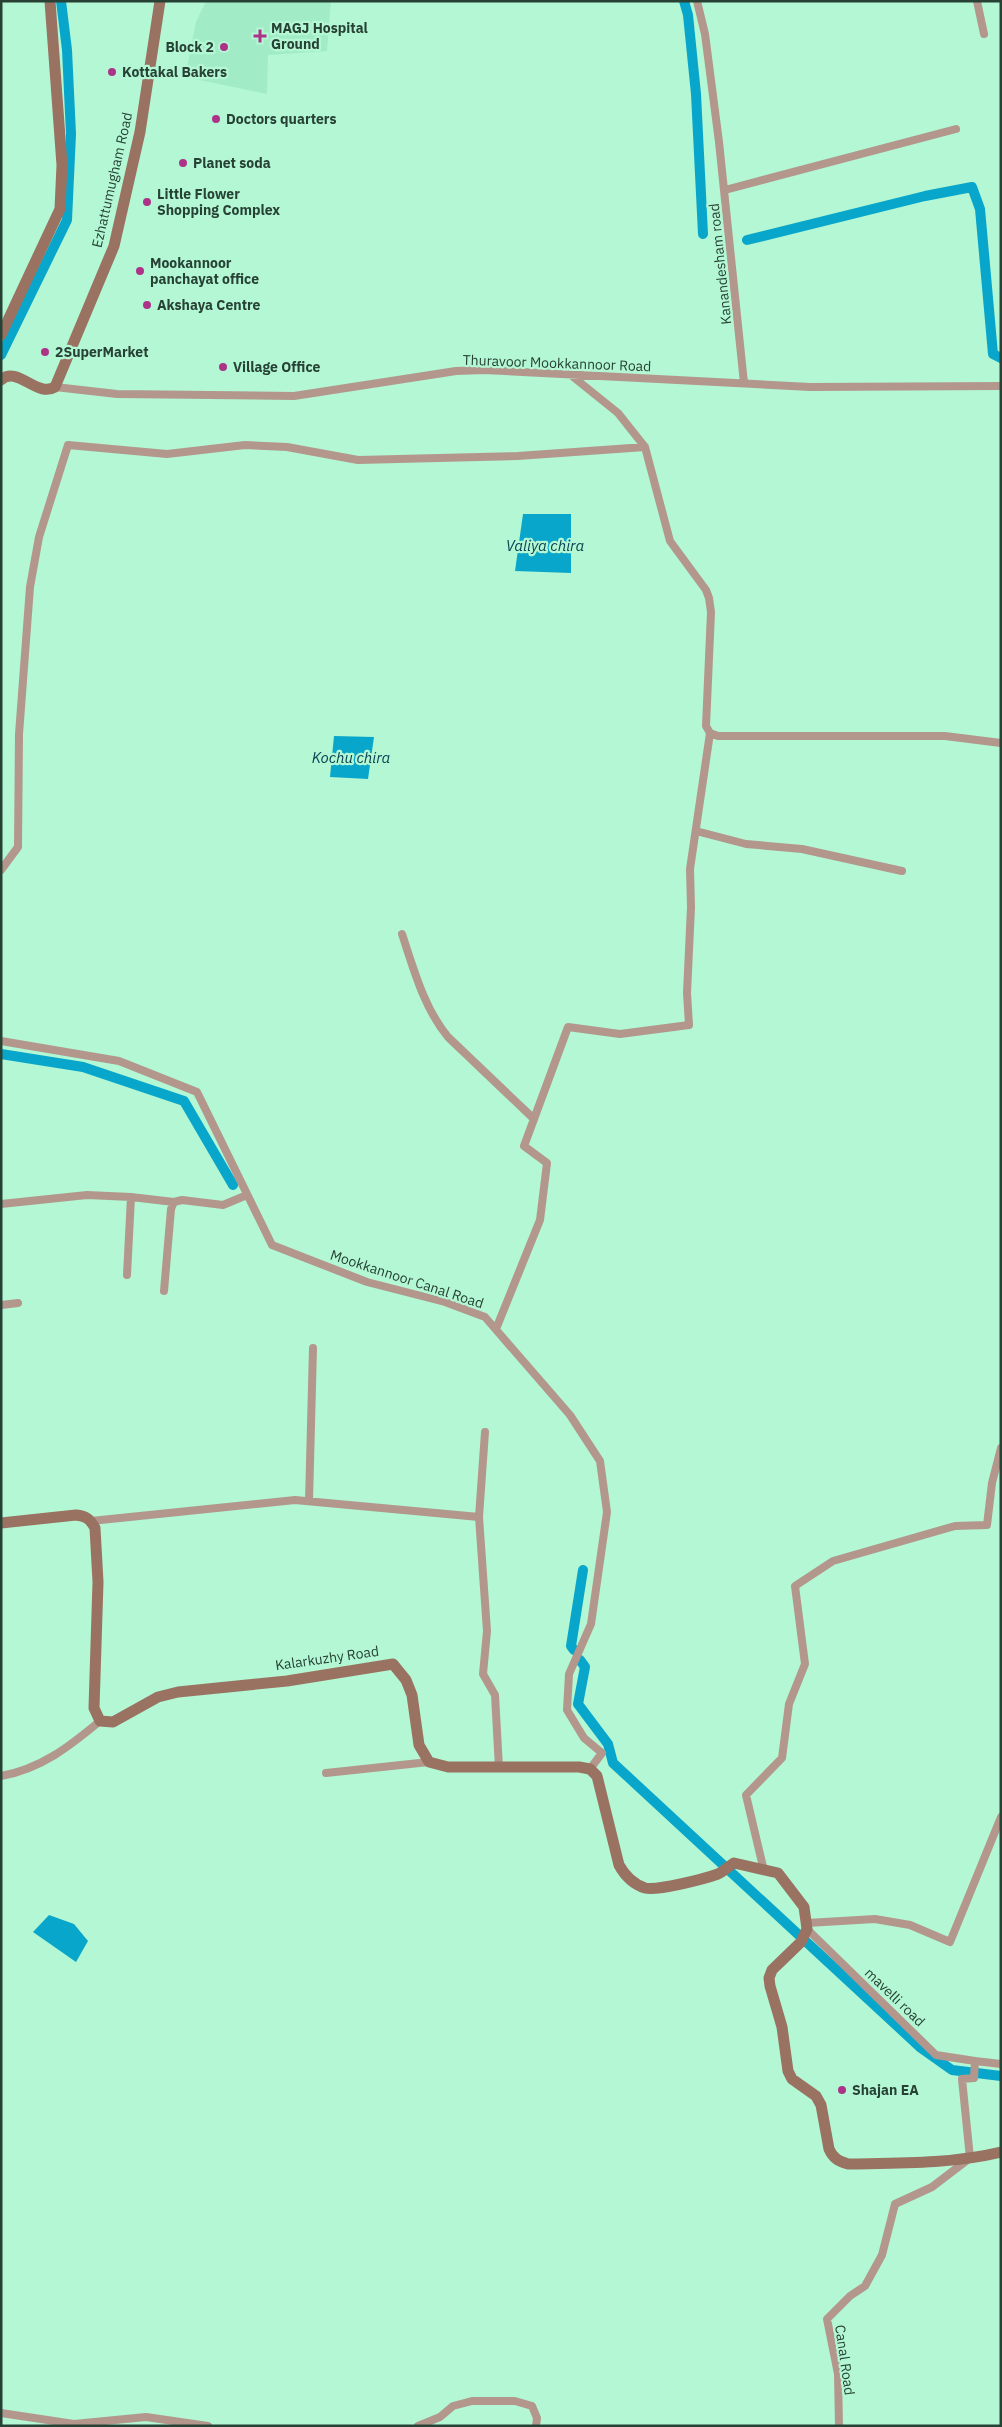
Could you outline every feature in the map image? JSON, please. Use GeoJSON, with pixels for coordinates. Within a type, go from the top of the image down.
{"type":"FeatureCollection","features":[{"type":"Feature","properties":{"kind":"main road"},"geometry":{"type":"LineString","coordinates":[[1,335],[60,209],[62,165],[50,1]]}},
{"type":"Feature","properties":{"kind":"main road","name":"Ezhattumugham Road"},"geometry":{"type":"LineString","coordinates":[[55,387],[114,246],[140,132],[160,1]]}},
{"type":"Feature","properties":{"kind":"main road"},"geometry":{"type":"LineString","coordinates":[[1,380],[4,377],[13,376],[43,390],[50,391],[55,387]]}},
{"type":"Feature","properties":{"kind":"main road"},"geometry":{"type":"LineString","coordinates":[[1,1523],[76,1515],[84,1516],[91,1521],[95,1528],[98,1582],[94,1708],[100,1721]]}},
{"type":"Feature","properties":{"kind":"main road","name":"Kalarkuzhy Road"},"geometry":{"type":"LineString","coordinates":[[100,1721],[113,1722],[158,1697],[178,1692],[287,1681],[393,1664],[406,1680],[412,1696],[419,1745],[429,1762]]}},
{"type":"Feature","properties":{"kind":"main road"},"geometry":{"type":"LineString","coordinates":[[429,1762],[448,1766],[500,1768],[580,1767],[590,1769],[601,1783],[619,1866],[625,1875],[646,1888],[661,1888],[719,1874],[734,1863],[778,1873],[804,1907],[807,1926],[801,1942],[772,1970],[769,1978],[770,1986],[782,2027],[788,2071],[792,2080],[816,2096],[822,2105],[829,2149],[832,2156],[848,2164],[923,2162],[970,2158],[1001,2152]]}},
{"type":"Feature","properties":{"kind":"street","name":"Kanandesham road"},"geometry":{"type":"LineString","coordinates":[[697,1],[705,34],[725,190],[744,383]]}},
{"type":"Feature","properties":{"kind":"street"},"geometry":{"type":"LineString","coordinates":[[977,1],[984,34]]}},
{"type":"Feature","properties":{"kind":"street"},"geometry":{"type":"LineString","coordinates":[[725,190],[956,129]]}},
{"type":"Feature","properties":{"kind":"street","name":"Thuravoor Mookkannoor Road"},"geometry":{"type":"LineString","coordinates":[[55,387],[116,394],[294,396],[456,371],[810,387],[1001,386]]}},
{"type":"Feature","properties":{"kind":"street"},"geometry":{"type":"LineString","coordinates":[[496,1329],[540,1220],[547,1162],[524,1146],[568,1027],[620,1034],[689,1025],[687,993],[692,907],[690,869],[710,734],[706,726],[710,598],[670,541],[645,447],[618,413],[572,376]]}},
{"type":"Feature","properties":{"kind":"street"},"geometry":{"type":"LineString","coordinates":[[1,870],[18,847],[19,734],[30,587],[39,537],[68,445],[167,454],[246,445],[287,447],[358,460],[518,456],[645,447]]}},
{"type":"Feature","properties":{"kind":"street"},"geometry":{"type":"LineString","coordinates":[[710,734],[718,736],[944,736],[1001,743]]}},
{"type":"Feature","properties":{"kind":"street"},"geometry":{"type":"LineString","coordinates":[[696,831],[746,844],[802,850],[902,871]]}},
{"type":"Feature","properties":{"kind":"street"},"geometry":{"type":"LineString","coordinates":[[402,934],[420,987],[438,1025],[448,1037],[534,1119]]}},
{"type":"Feature","properties":{"kind":"street","name":"Mookkannoor Canal Road"},"geometry":{"type":"LineString","coordinates":[[1,1041],[119,1061],[197,1092],[272,1245],[367,1282],[445,1302],[484,1317],[570,1415],[600,1461],[607,1512],[591,1624],[569,1674],[567,1710],[584,1738],[602,1753],[590,1769]]}},
{"type":"Feature","properties":{"kind":"street"},"geometry":{"type":"LineString","coordinates":[[1,1204],[87,1195],[131,1197],[174,1202],[182,1200],[223,1205],[247,1195]]}},
{"type":"Feature","properties":{"kind":"street"},"geometry":{"type":"LineString","coordinates":[[127,1275],[131,1197]]}},
{"type":"Feature","properties":{"kind":"street"},"geometry":{"type":"LineString","coordinates":[[164,1291],[171,1210],[174,1202]]}},
{"type":"Feature","properties":{"kind":"street"},"geometry":{"type":"LineString","coordinates":[[1,1305],[18,1304]]}},
{"type":"Feature","properties":{"kind":"street"},"geometry":{"type":"LineString","coordinates":[[310,1501],[313,1348]]}},
{"type":"Feature","properties":{"kind":"street"},"geometry":{"type":"LineString","coordinates":[[485,1432],[479,1517],[487,1631],[483,1674],[495,1695],[500,1768]]}},
{"type":"Feature","properties":{"kind":"street"},"geometry":{"type":"LineString","coordinates":[[764,1871],[746,1795],[782,1758],[789,1704],[805,1664],[795,1586],[833,1561],[874,1548],[955,1526],[988,1525],[992,1484],[1001,1448]]}},
{"type":"Feature","properties":{"kind":"street"},"geometry":{"type":"LineString","coordinates":[[91,1521],[294,1500],[479,1517]]}},
{"type":"Feature","properties":{"kind":"street"},"geometry":{"type":"LineString","coordinates":[[1,1776],[32,1767],[65,1750],[100,1721]]}},
{"type":"Feature","properties":{"kind":"street"},"geometry":{"type":"LineString","coordinates":[[326,1773],[429,1762]]}},
{"type":"Feature","properties":{"kind":"street"},"geometry":{"type":"LineString","coordinates":[[807,1926],[876,1920],[910,1925],[950,1942],[1001,1817]]}},
{"type":"Feature","properties":{"kind":"street","name":"mavelli road"},"geometry":{"type":"LineString","coordinates":[[807,1926],[936,2055],[975,2063]]}},
{"type":"Feature","properties":{"kind":"street"},"geometry":{"type":"LineString","coordinates":[[970,2158],[962,2079],[974,2078],[975,2063],[1001,2064]]}},
{"type":"Feature","properties":{"kind":"street","name":"Canal Road"},"geometry":{"type":"LineString","coordinates":[[839,2426],[838,2374],[827,2319],[850,2296],[865,2286],[882,2255],[895,2204],[932,2187],[970,2158]]}},
{"type":"Feature","properties":{"kind":"street"},"geometry":{"type":"LineString","coordinates":[[418,2426],[440,2417],[453,2406],[472,2401],[515,2401],[532,2406],[537,2418],[536,2426]]}},
{"type":"Feature","properties":{"kind":"street"},"geometry":{"type":"LineString","coordinates":[[1,2413],[74,2424],[146,2417],[208,2426]]}},
{"type":"Feature","properties":{"kind":"shaded area","name":"MAGJ Hospital Ground"},"geometry":{"type":"Polygon","coordinates":[[[206,1],[331,1],[327,51],[268,55],[267,94],[185,77],[196,22],[206,1]]]}},
{"type":"Feature","properties":{"kind":"water","name":"Valiya chira"},"geometry":{"type":"Polygon","coordinates":[[[523,514],[571,514],[571,573],[515,571],[523,514]]]}},
{"type":"Feature","properties":{"kind":"water","name":"Kochu chira"},"geometry":{"type":"Polygon","coordinates":[[[334,736],[374,737],[368,779],[330,777],[334,736]]]}},
{"type":"Feature","properties":{"kind":"water"},"geometry":{"type":"Polygon","coordinates":[[[49,1915],[74,1924],[88,1941],[76,1962],[33,1932],[49,1915]]]}},
{"type":"Feature","properties":{"kind":"waterway"},"geometry":{"type":"LineString","coordinates":[[1,355],[67,220],[71,134],[67,50],[61,1]]}},
{"type":"Feature","properties":{"kind":"waterway"},"geometry":{"type":"LineString","coordinates":[[684,1],[688,15],[696,94],[703,234]]}},
{"type":"Feature","properties":{"kind":"waterway"},"geometry":{"type":"LineString","coordinates":[[747,240],[925,196],[972,187],[980,209],[993,354],[1001,358]]}},
{"type":"Feature","properties":{"kind":"waterway"},"geometry":{"type":"LineString","coordinates":[[1,1054],[83,1067],[184,1101],[233,1185]]}},
{"type":"Feature","properties":{"kind":"waterway"},"geometry":{"type":"LineString","coordinates":[[574,1650],[571,1646],[583,1570]]}},
{"type":"Feature","properties":{"kind":"waterway"},"geometry":{"type":"LineString","coordinates":[[580,1660],[585,1667],[578,1704],[608,1744],[613,1763],[921,2048],[952,2070],[1001,2076]]}},
{"type":"Feature","properties":{"kind":"place","name":"MAGJ Hospital Ground"},"geometry":{"type":"Point","coordinates":[260,36]}},
{"type":"Feature","properties":{"kind":"place","name":"Block 2"},"geometry":{"type":"Point","coordinates":[224,47]}},
{"type":"Feature","properties":{"kind":"place","name":"Kottakal Bakers"},"geometry":{"type":"Point","coordinates":[112,72]}},
{"type":"Feature","properties":{"kind":"place","name":"Doctors quarters"},"geometry":{"type":"Point","coordinates":[216,119]}},
{"type":"Feature","properties":{"kind":"place","name":"Planet soda"},"geometry":{"type":"Point","coordinates":[183,163]}},
{"type":"Feature","properties":{"kind":"place","name":"Little Flower Shopping Complex"},"geometry":{"type":"Point","coordinates":[147,202]}},
{"type":"Feature","properties":{"kind":"place","name":"Mookannoor panchayat office"},"geometry":{"type":"Point","coordinates":[140,271]}},
{"type":"Feature","properties":{"kind":"place","name":"Akshaya Centre"},"geometry":{"type":"Point","coordinates":[147,305]}},
{"type":"Feature","properties":{"kind":"place","name":"2SuperMarket"},"geometry":{"type":"Point","coordinates":[45,352]}},
{"type":"Feature","properties":{"kind":"place","name":"Village Office"},"geometry":{"type":"Point","coordinates":[223,367]}},
{"type":"Feature","properties":{"kind":"place","name":"Shajan EA"},"geometry":{"type":"Point","coordinates":[842,2090]}}]}
